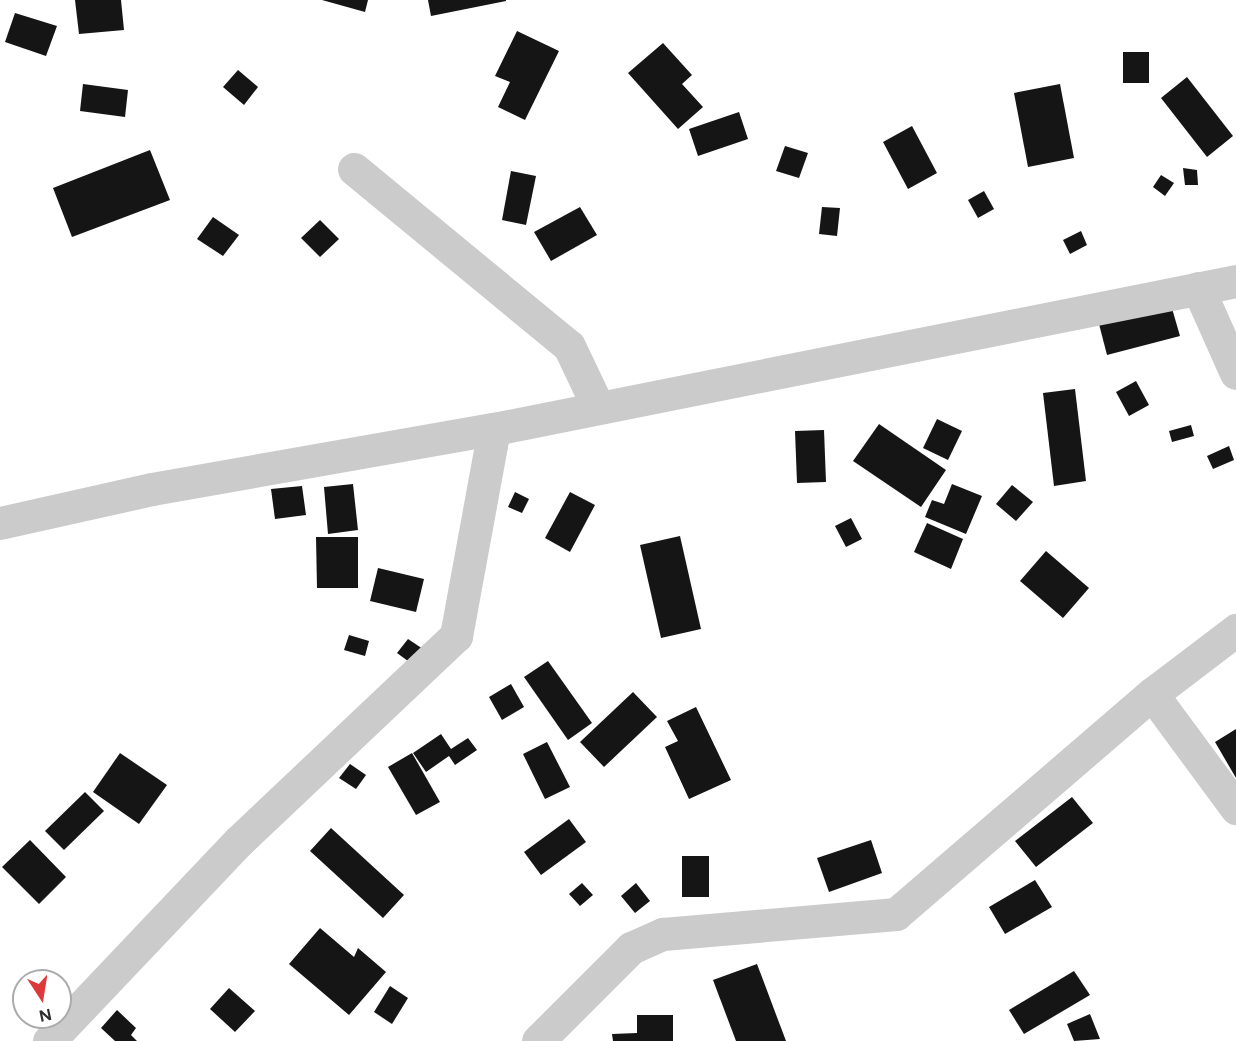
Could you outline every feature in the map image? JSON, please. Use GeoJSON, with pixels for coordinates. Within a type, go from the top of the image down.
{"type":"FeatureCollection","features":[{"type":"Feature","properties":{"kind":"street"},"geometry":{"type":"LineString","coordinates":[[354,169],[569,346],[598,407]]}},
{"type":"Feature","properties":{"kind":"street"},"geometry":{"type":"LineString","coordinates":[[0,523],[152,489],[494,429],[1236,281]]}},
{"type":"Feature","properties":{"kind":"street"},"geometry":{"type":"LineString","coordinates":[[1198,288],[1236,373]]}},
{"type":"Feature","properties":{"kind":"street"},"geometry":{"type":"LineString","coordinates":[[50,1041],[238,842],[456,636],[494,429]]}},
{"type":"Feature","properties":{"kind":"street"},"geometry":{"type":"LineString","coordinates":[[538,1041],[632,948],[663,934],[896,914],[1152,694],[1236,630]]}},
{"type":"Feature","properties":{"kind":"street"},"geometry":{"type":"LineString","coordinates":[[1152,694],[1236,808]]}},
{"type":"Feature","properties":{"kind":"building"},"geometry":{"type":"Polygon","coordinates":[[[75,0],[121,0],[124,30],[79,34],[75,0]]]}},
{"type":"Feature","properties":{"kind":"building"},"geometry":{"type":"Polygon","coordinates":[[[322,0],[368,0],[365,12],[322,0]]]}},
{"type":"Feature","properties":{"kind":"building"},"geometry":{"type":"Polygon","coordinates":[[[428,0],[506,0],[506,1],[431,16],[428,0]]]}},
{"type":"Feature","properties":{"kind":"building"},"geometry":{"type":"Polygon","coordinates":[[[15,13],[57,26],[46,56],[5,42],[15,13]]]}},
{"type":"Feature","properties":{"kind":"building"},"geometry":{"type":"Polygon","coordinates":[[[517,31],[559,51],[525,120],[498,107],[510,82],[495,76],[517,31]]]}},
{"type":"Feature","properties":{"kind":"building"},"geometry":{"type":"Polygon","coordinates":[[[663,43],[692,75],[682,84],[703,107],[678,129],[628,73],[663,43]]]}},
{"type":"Feature","properties":{"kind":"building"},"geometry":{"type":"Polygon","coordinates":[[[1123,52],[1149,52],[1149,83],[1123,83],[1123,52]]]}},
{"type":"Feature","properties":{"kind":"building"},"geometry":{"type":"Polygon","coordinates":[[[238,70],[258,87],[244,105],[223,87],[238,70]]]}},
{"type":"Feature","properties":{"kind":"building"},"geometry":{"type":"Polygon","coordinates":[[[1187,77],[1233,136],[1207,157],[1161,98],[1187,77]]]}},
{"type":"Feature","properties":{"kind":"building"},"geometry":{"type":"Polygon","coordinates":[[[83,84],[128,90],[125,117],[80,111],[83,84]]]}},
{"type":"Feature","properties":{"kind":"building"},"geometry":{"type":"Polygon","coordinates":[[[1060,84],[1074,158],[1028,167],[1014,93],[1060,84]]]}},
{"type":"Feature","properties":{"kind":"building"},"geometry":{"type":"Polygon","coordinates":[[[739,112],[748,139],[698,156],[689,129],[739,112]]]}},
{"type":"Feature","properties":{"kind":"building"},"geometry":{"type":"Polygon","coordinates":[[[912,126],[937,173],[908,189],[883,142],[912,126]]]}},
{"type":"Feature","properties":{"kind":"building"},"geometry":{"type":"Polygon","coordinates":[[[785,146],[808,153],[799,178],[776,171],[785,146]]]}},
{"type":"Feature","properties":{"kind":"building"},"geometry":{"type":"Polygon","coordinates":[[[150,150],[170,200],[72,237],[53,188],[150,150]]]}},
{"type":"Feature","properties":{"kind":"building"},"geometry":{"type":"Polygon","coordinates":[[[1183,168],[1197,170],[1198,185],[1185,185],[1183,168]]]}},
{"type":"Feature","properties":{"kind":"building"},"geometry":{"type":"Polygon","coordinates":[[[511,171],[536,176],[526,225],[502,220],[511,171]]]}},
{"type":"Feature","properties":{"kind":"building"},"geometry":{"type":"Polygon","coordinates":[[[1161,175],[1174,183],[1165,196],[1153,187],[1161,175]]]}},
{"type":"Feature","properties":{"kind":"building"},"geometry":{"type":"Polygon","coordinates":[[[984,191],[994,209],[978,218],[968,200],[984,191]]]}},
{"type":"Feature","properties":{"kind":"building"},"geometry":{"type":"Polygon","coordinates":[[[580,207],[597,235],[551,261],[534,232],[580,207]]]}},
{"type":"Feature","properties":{"kind":"building"},"geometry":{"type":"Polygon","coordinates":[[[822,207],[840,208],[837,236],[819,234],[822,207]]]}},
{"type":"Feature","properties":{"kind":"building"},"geometry":{"type":"Polygon","coordinates":[[[213,217],[239,235],[223,256],[197,239],[213,217]]]}},
{"type":"Feature","properties":{"kind":"building"},"geometry":{"type":"Polygon","coordinates":[[[320,220],[339,239],[320,257],[301,238],[320,220]]]}},
{"type":"Feature","properties":{"kind":"building"},"geometry":{"type":"Polygon","coordinates":[[[1081,231],[1087,245],[1070,254],[1063,240],[1081,231]]]}},
{"type":"Feature","properties":{"kind":"building"},"geometry":{"type":"Polygon","coordinates":[[[1171,305],[1180,336],[1107,355],[1099,324],[1171,305]]]}},
{"type":"Feature","properties":{"kind":"building"},"geometry":{"type":"Polygon","coordinates":[[[1136,381],[1149,405],[1129,416],[1116,392],[1136,381]]]}},
{"type":"Feature","properties":{"kind":"building"},"geometry":{"type":"Polygon","coordinates":[[[1075,389],[1086,481],[1054,486],[1043,393],[1075,389]]]}},
{"type":"Feature","properties":{"kind":"building"},"geometry":{"type":"Polygon","coordinates":[[[937,419],[962,431],[948,460],[923,448],[937,419]]]}},
{"type":"Feature","properties":{"kind":"building"},"geometry":{"type":"Polygon","coordinates":[[[879,424],[946,470],[921,507],[853,461],[879,424]]]}},
{"type":"Feature","properties":{"kind":"building"},"geometry":{"type":"Polygon","coordinates":[[[1191,425],[1194,436],[1172,442],[1169,431],[1191,425]]]}},
{"type":"Feature","properties":{"kind":"building"},"geometry":{"type":"Polygon","coordinates":[[[824,430],[826,482],[797,483],[795,431],[824,430]]]}},
{"type":"Feature","properties":{"kind":"building"},"geometry":{"type":"Polygon","coordinates":[[[1229,446],[1234,460],[1213,469],[1207,456],[1229,446]]]}},
{"type":"Feature","properties":{"kind":"building"},"geometry":{"type":"Polygon","coordinates":[[[353,484],[358,530],[328,534],[324,487],[353,484]]]}},
{"type":"Feature","properties":{"kind":"building"},"geometry":{"type":"Polygon","coordinates":[[[952,484],[982,496],[966,534],[925,517],[932,500],[944,504],[952,484]]]}},
{"type":"Feature","properties":{"kind":"building"},"geometry":{"type":"Polygon","coordinates":[[[1012,485],[1033,502],[1016,521],[996,504],[1012,485]]]}},
{"type":"Feature","properties":{"kind":"building"},"geometry":{"type":"Polygon","coordinates":[[[302,486],[306,515],[275,519],[271,489],[302,486]]]}},
{"type":"Feature","properties":{"kind":"building"},"geometry":{"type":"Polygon","coordinates":[[[515,492],[529,499],[522,513],[508,507],[515,492]]]}},
{"type":"Feature","properties":{"kind":"building"},"geometry":{"type":"Polygon","coordinates":[[[570,492],[595,505],[570,552],[545,538],[570,492]]]}},
{"type":"Feature","properties":{"kind":"building"},"geometry":{"type":"Polygon","coordinates":[[[851,518],[862,539],[846,547],[835,526],[851,518]]]}},
{"type":"Feature","properties":{"kind":"building"},"geometry":{"type":"Polygon","coordinates":[[[927,523],[963,539],[951,569],[914,552],[927,523]]]}},
{"type":"Feature","properties":{"kind":"building"},"geometry":{"type":"Polygon","coordinates":[[[680,536],[701,629],[661,638],[640,545],[680,536]]]}},
{"type":"Feature","properties":{"kind":"building"},"geometry":{"type":"Polygon","coordinates":[[[316,537],[358,537],[358,588],[317,588],[316,537]]]}},
{"type":"Feature","properties":{"kind":"building"},"geometry":{"type":"Polygon","coordinates":[[[1046,551],[1089,588],[1063,618],[1020,581],[1046,551]]]}},
{"type":"Feature","properties":{"kind":"building"},"geometry":{"type":"Polygon","coordinates":[[[378,568],[424,579],[416,612],[370,601],[378,568]]]}},
{"type":"Feature","properties":{"kind":"building"},"geometry":{"type":"Polygon","coordinates":[[[349,635],[369,641],[365,656],[344,650],[349,635]]]}},
{"type":"Feature","properties":{"kind":"building"},"geometry":{"type":"Polygon","coordinates":[[[408,639],[423,649],[412,664],[397,653],[408,639]]]}},
{"type":"Feature","properties":{"kind":"building"},"geometry":{"type":"Polygon","coordinates":[[[548,661],[592,723],[568,740],[524,677],[548,661]]]}},
{"type":"Feature","properties":{"kind":"building"},"geometry":{"type":"Polygon","coordinates":[[[511,684],[524,707],[502,720],[489,697],[511,684]]]}},
{"type":"Feature","properties":{"kind":"building"},"geometry":{"type":"Polygon","coordinates":[[[633,692],[657,717],[604,767],[580,742],[633,692]]]}},
{"type":"Feature","properties":{"kind":"building"},"geometry":{"type":"Polygon","coordinates":[[[696,707],[731,780],[689,799],[665,747],[678,741],[667,721],[696,707]]]}},
{"type":"Feature","properties":{"kind":"building"},"geometry":{"type":"Polygon","coordinates":[[[1236,729],[1236,778],[1215,742],[1236,729]]]}},
{"type":"Feature","properties":{"kind":"building"},"geometry":{"type":"Polygon","coordinates":[[[441,734],[451,749],[468,738],[477,750],[455,765],[449,756],[426,772],[413,753],[441,734]]]}},
{"type":"Feature","properties":{"kind":"building"},"geometry":{"type":"Polygon","coordinates":[[[547,742],[570,787],[545,799],[523,754],[547,742]]]}},
{"type":"Feature","properties":{"kind":"building"},"geometry":{"type":"Polygon","coordinates":[[[120,753],[167,785],[139,824],[93,792],[120,753]]]}},
{"type":"Feature","properties":{"kind":"building"},"geometry":{"type":"Polygon","coordinates":[[[412,753],[440,802],[416,815],[388,767],[412,753]]]}},
{"type":"Feature","properties":{"kind":"building"},"geometry":{"type":"Polygon","coordinates":[[[350,764],[366,775],[356,789],[339,778],[350,764]]]}},
{"type":"Feature","properties":{"kind":"building"},"geometry":{"type":"Polygon","coordinates":[[[85,792],[104,811],[64,850],[45,831],[85,792]]]}},
{"type":"Feature","properties":{"kind":"building"},"geometry":{"type":"Polygon","coordinates":[[[1072,797],[1093,823],[1036,867],[1015,841],[1072,797]]]}},
{"type":"Feature","properties":{"kind":"building"},"geometry":{"type":"Polygon","coordinates":[[[569,819],[586,842],[541,875],[524,852],[569,819]]]}},
{"type":"Feature","properties":{"kind":"building"},"geometry":{"type":"Polygon","coordinates":[[[331,828],[404,895],[383,918],[310,851],[331,828]]]}},
{"type":"Feature","properties":{"kind":"building"},"geometry":{"type":"Polygon","coordinates":[[[30,840],[66,877],[39,904],[2,867],[30,840]]]}},
{"type":"Feature","properties":{"kind":"building"},"geometry":{"type":"Polygon","coordinates":[[[871,840],[882,873],[829,892],[817,858],[871,840]]]}},
{"type":"Feature","properties":{"kind":"building"},"geometry":{"type":"Polygon","coordinates":[[[682,856],[709,856],[709,897],[682,897],[682,856]]]}},
{"type":"Feature","properties":{"kind":"building"},"geometry":{"type":"Polygon","coordinates":[[[1035,880],[1052,907],[1005,934],[989,907],[1035,880]]]}},
{"type":"Feature","properties":{"kind":"building"},"geometry":{"type":"Polygon","coordinates":[[[582,883],[593,895],[580,906],[569,894],[582,883]]]}},
{"type":"Feature","properties":{"kind":"building"},"geometry":{"type":"Polygon","coordinates":[[[636,883],[650,901],[635,913],[621,896],[636,883]]]}},
{"type":"Feature","properties":{"kind":"building"},"geometry":{"type":"Polygon","coordinates":[[[320,928],[354,957],[358,948],[386,972],[349,1015],[289,964],[320,928]]]}},
{"type":"Feature","properties":{"kind":"building"},"geometry":{"type":"Polygon","coordinates":[[[757,964],[786,1041],[736,1041],[713,980],[757,964]]]}},
{"type":"Feature","properties":{"kind":"building"},"geometry":{"type":"Polygon","coordinates":[[[1074,971],[1090,995],[1024,1034],[1009,1010],[1074,971]]]}},
{"type":"Feature","properties":{"kind":"building"},"geometry":{"type":"Polygon","coordinates":[[[390,986],[408,998],[392,1024],[374,1012],[390,986]]]}},
{"type":"Feature","properties":{"kind":"building"},"geometry":{"type":"Polygon","coordinates":[[[229,988],[255,1011],[235,1032],[210,1009],[229,988]]]}},
{"type":"Feature","properties":{"kind":"building"},"geometry":{"type":"Polygon","coordinates":[[[117,1010],[136,1028],[131,1035],[137,1041],[115,1041],[101,1028],[117,1010]]]}},
{"type":"Feature","properties":{"kind":"building"},"geometry":{"type":"Polygon","coordinates":[[[1090,1014],[1100,1039],[1074,1041],[1067,1024],[1090,1014]]]}},
{"type":"Feature","properties":{"kind":"building"},"geometry":{"type":"Polygon","coordinates":[[[637,1015],[673,1015],[673,1041],[613,1041],[612,1034],[637,1033],[637,1015]]]}}]}
